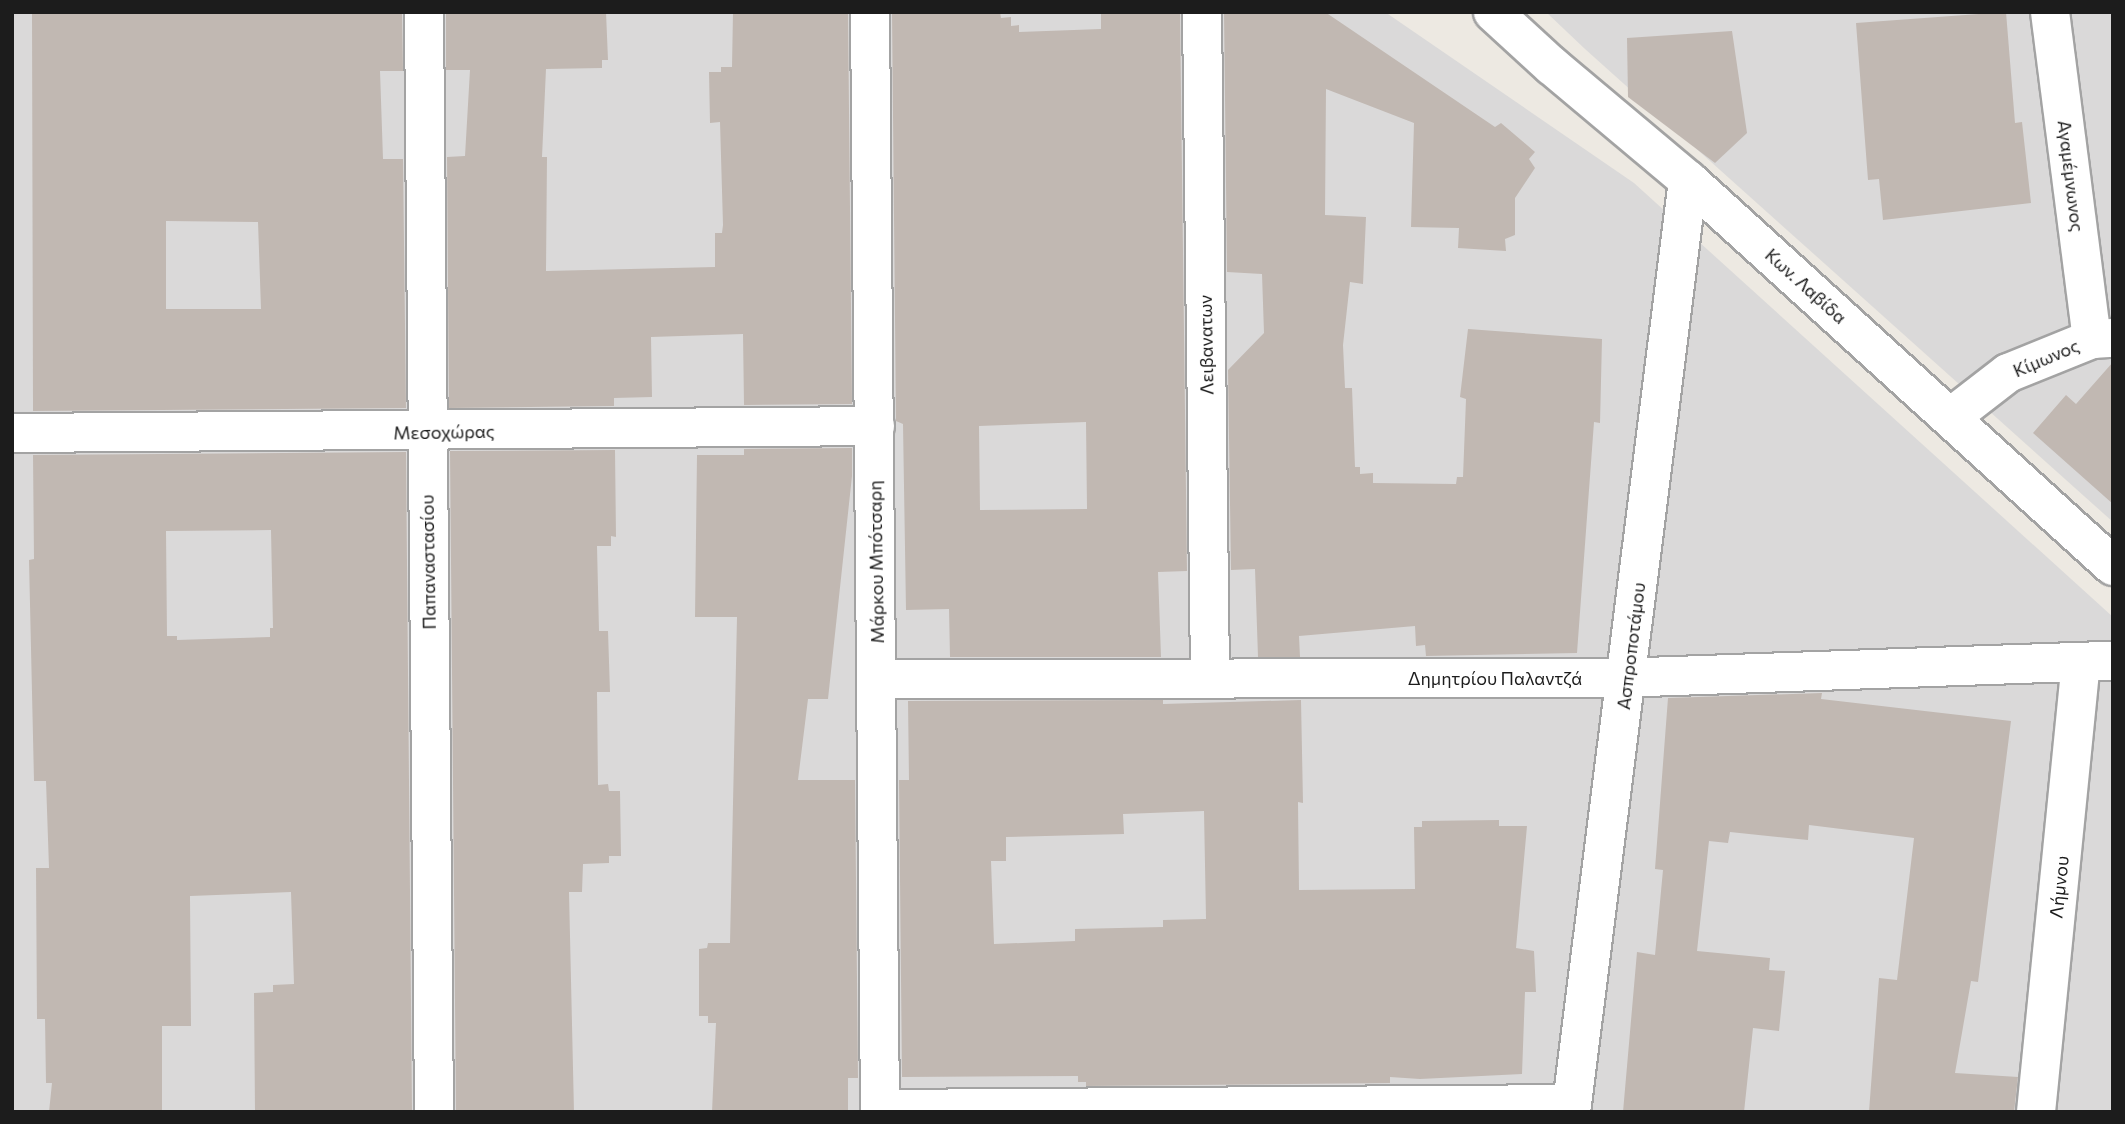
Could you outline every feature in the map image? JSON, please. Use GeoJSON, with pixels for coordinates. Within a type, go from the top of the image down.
{"type":"FeatureCollection","features":[{"type":"Feature","properties":{"kind":"street","name":"Παπαναστασίου"},"geometry":{"type":"LineString","coordinates":[[425,12],[434,1112]]}},
{"type":"Feature","properties":{"kind":"street","name":"Μάρκου Μπότσαρη"},"geometry":{"type":"LineString","coordinates":[[870,12],[880,1111]]}},
{"type":"Feature","properties":{"kind":"street","name":"Λειβανατων"},"geometry":{"type":"LineString","coordinates":[[1202,12],[1210,678]]}},
{"type":"Feature","properties":{"kind":"street","name":"Κων. Λαβίδα"},"geometry":{"type":"LineString","coordinates":[[1493,12],[1552,66],[1688,180],[2113,566]]}},
{"type":"Feature","properties":{"kind":"street","name":"Αγαμέμνωνος"},"geometry":{"type":"LineString","coordinates":[[2050,12],[2103,338]]}},
{"type":"Feature","properties":{"kind":"street","name":"Ασπροποτάμου"},"geometry":{"type":"LineString","coordinates":[[1571,1108],[1688,180]]}},
{"type":"Feature","properties":{"kind":"street","name":"Κίμωνος"},"geometry":{"type":"LineString","coordinates":[[1951,417],[2008,373],[2103,338]]}},
{"type":"Feature","properties":{"kind":"street","name":"Μεσοχώρας"},"geometry":{"type":"LineString","coordinates":[[12,433],[427,432],[875,426]]}},
{"type":"Feature","properties":{"kind":"street","name":"Δημητρίου Παλαντζά"},"geometry":{"type":"LineString","coordinates":[[878,679],[1627,678],[2097,662]]}},
{"type":"Feature","properties":{"kind":"street","name":"Λήμνου"},"geometry":{"type":"LineString","coordinates":[[2036,1112],[2097,662]]}},
{"type":"Feature","properties":{"kind":"street"},"geometry":{"type":"LineString","coordinates":[[880,1111],[1571,1108]]}},
{"type":"Feature","properties":{"kind":"shaded area"},"geometry":{"type":"Polygon","coordinates":[[[12,12],[1385,12],[1634,183],[2113,617],[2113,1112],[12,1112],[12,12]]]}},
{"type":"Feature","properties":{"kind":"shaded area"},"geometry":{"type":"Polygon","coordinates":[[[1546,12],[2113,12],[2113,522],[1585,49],[1546,12]]]}},
{"type":"Feature","properties":{"kind":"building"},"geometry":{"type":"Polygon","coordinates":[[[32,12],[402,12],[403,71],[380,71],[383,159],[403,159],[406,408],[33,411],[32,12]],[[166,221],[166,309],[261,309],[258,222],[166,221]]]}},
{"type":"Feature","properties":{"kind":"building"},"geometry":{"type":"Polygon","coordinates":[[[446,12],[606,12],[608,60],[602,60],[602,68],[546,69],[542,157],[547,157],[546,271],[715,267],[715,233],[722,233],[723,225],[720,122],[710,123],[709,72],[721,72],[721,67],[732,67],[733,12],[848,12],[852,404],[744,405],[743,334],[651,337],[652,397],[614,398],[614,406],[449,408],[447,157],[465,156],[470,70],[446,70],[446,12]]]}},
{"type":"Feature","properties":{"kind":"building"},"geometry":{"type":"Polygon","coordinates":[[[892,12],[1000,12],[1001,18],[1011,17],[1011,26],[1019,25],[1019,32],[1101,29],[1101,12],[1180,12],[1187,571],[1158,572],[1161,657],[950,657],[949,609],[906,610],[903,424],[896,421],[892,12]],[[1086,422],[979,426],[980,510],[1087,509],[1086,422]]]}},
{"type":"Feature","properties":{"kind":"building"},"geometry":{"type":"Polygon","coordinates":[[[1224,12],[1325,12],[1495,127],[1501,123],[1535,152],[1529,159],[1535,168],[1515,198],[1515,235],[1505,239],[1506,251],[1458,248],[1459,228],[1411,227],[1414,123],[1326,89],[1325,215],[1366,217],[1363,284],[1350,282],[1343,345],[1345,388],[1352,388],[1355,467],[1360,467],[1360,474],[1373,473],[1373,483],[1456,484],[1457,477],[1463,477],[1466,399],[1460,397],[1468,329],[1602,339],[1600,423],[1594,422],[1577,653],[1426,656],[1425,645],[1416,646],[1415,626],[1299,636],[1300,657],[1258,657],[1255,569],[1231,570],[1228,370],[1264,333],[1262,274],[1227,272],[1224,12]]]}},
{"type":"Feature","properties":{"kind":"building"},"geometry":{"type":"Polygon","coordinates":[[[2006,12],[2015,123],[2022,122],[2031,203],[1883,220],[1879,179],[1868,180],[1856,23],[2006,12]]]}},
{"type":"Feature","properties":{"kind":"building"},"geometry":{"type":"Polygon","coordinates":[[[1732,31],[1747,133],[1715,163],[1628,97],[1627,38],[1732,31]]]}},
{"type":"Feature","properties":{"kind":"building"},"geometry":{"type":"Polygon","coordinates":[[[2113,362],[2113,504],[2033,433],[2066,395],[2076,404],[2113,362]]]}},
{"type":"Feature","properties":{"kind":"building"},"geometry":{"type":"Polygon","coordinates":[[[852,448],[852,476],[828,699],[808,699],[798,780],[855,780],[858,1078],[848,1078],[848,1112],[712,1112],[716,1023],[708,1023],[708,1016],[699,1016],[699,949],[707,948],[708,943],[730,943],[737,617],[695,617],[697,455],[744,455],[744,449],[852,448]]]}},
{"type":"Feature","properties":{"kind":"building"},"geometry":{"type":"Polygon","coordinates":[[[615,450],[616,537],[611,536],[611,546],[597,546],[599,631],[608,631],[610,692],[597,692],[598,785],[608,784],[609,791],[620,791],[621,856],[609,856],[609,863],[583,864],[582,892],[569,892],[574,1112],[456,1112],[450,451],[615,450]]]}},
{"type":"Feature","properties":{"kind":"building"},"geometry":{"type":"Polygon","coordinates":[[[406,452],[412,1112],[255,1112],[254,993],[273,992],[273,985],[294,984],[291,892],[190,896],[191,1026],[162,1026],[162,1112],[49,1112],[52,1083],[46,1083],[45,1019],[37,1019],[36,868],[49,868],[46,781],[34,781],[29,560],[34,559],[33,455],[406,452]],[[271,530],[166,531],[167,636],[177,636],[177,640],[270,637],[270,628],[273,628],[271,530]]]}},
{"type":"Feature","properties":{"kind":"building"},"geometry":{"type":"Polygon","coordinates":[[[1822,693],[1821,699],[2011,721],[1978,982],[1971,981],[1955,1073],[2018,1077],[2014,1112],[1869,1112],[1879,978],[1897,980],[1914,838],[1809,825],[1808,840],[1730,832],[1728,843],[1709,841],[1697,951],[1770,958],[1769,970],[1785,971],[1779,1031],[1753,1028],[1744,1112],[1623,1112],[1637,952],[1655,955],[1663,870],[1655,869],[1668,698],[1822,693]]]}},
{"type":"Feature","properties":{"kind":"building"},"geometry":{"type":"Polygon","coordinates":[[[1163,700],[1163,704],[1301,700],[1303,803],[1298,802],[1299,890],[1415,889],[1414,827],[1422,827],[1422,821],[1499,820],[1499,826],[1527,826],[1516,948],[1534,951],[1536,992],[1525,992],[1522,1074],[1420,1079],[1390,1077],[1390,1083],[1086,1086],[1086,1082],[1078,1082],[1078,1076],[902,1077],[899,780],[909,780],[908,701],[1163,700]],[[1204,811],[1123,814],[1124,834],[1006,837],[1006,861],[991,861],[994,944],[1075,941],[1075,929],[1163,927],[1163,920],[1206,919],[1204,811]]]}}]}
